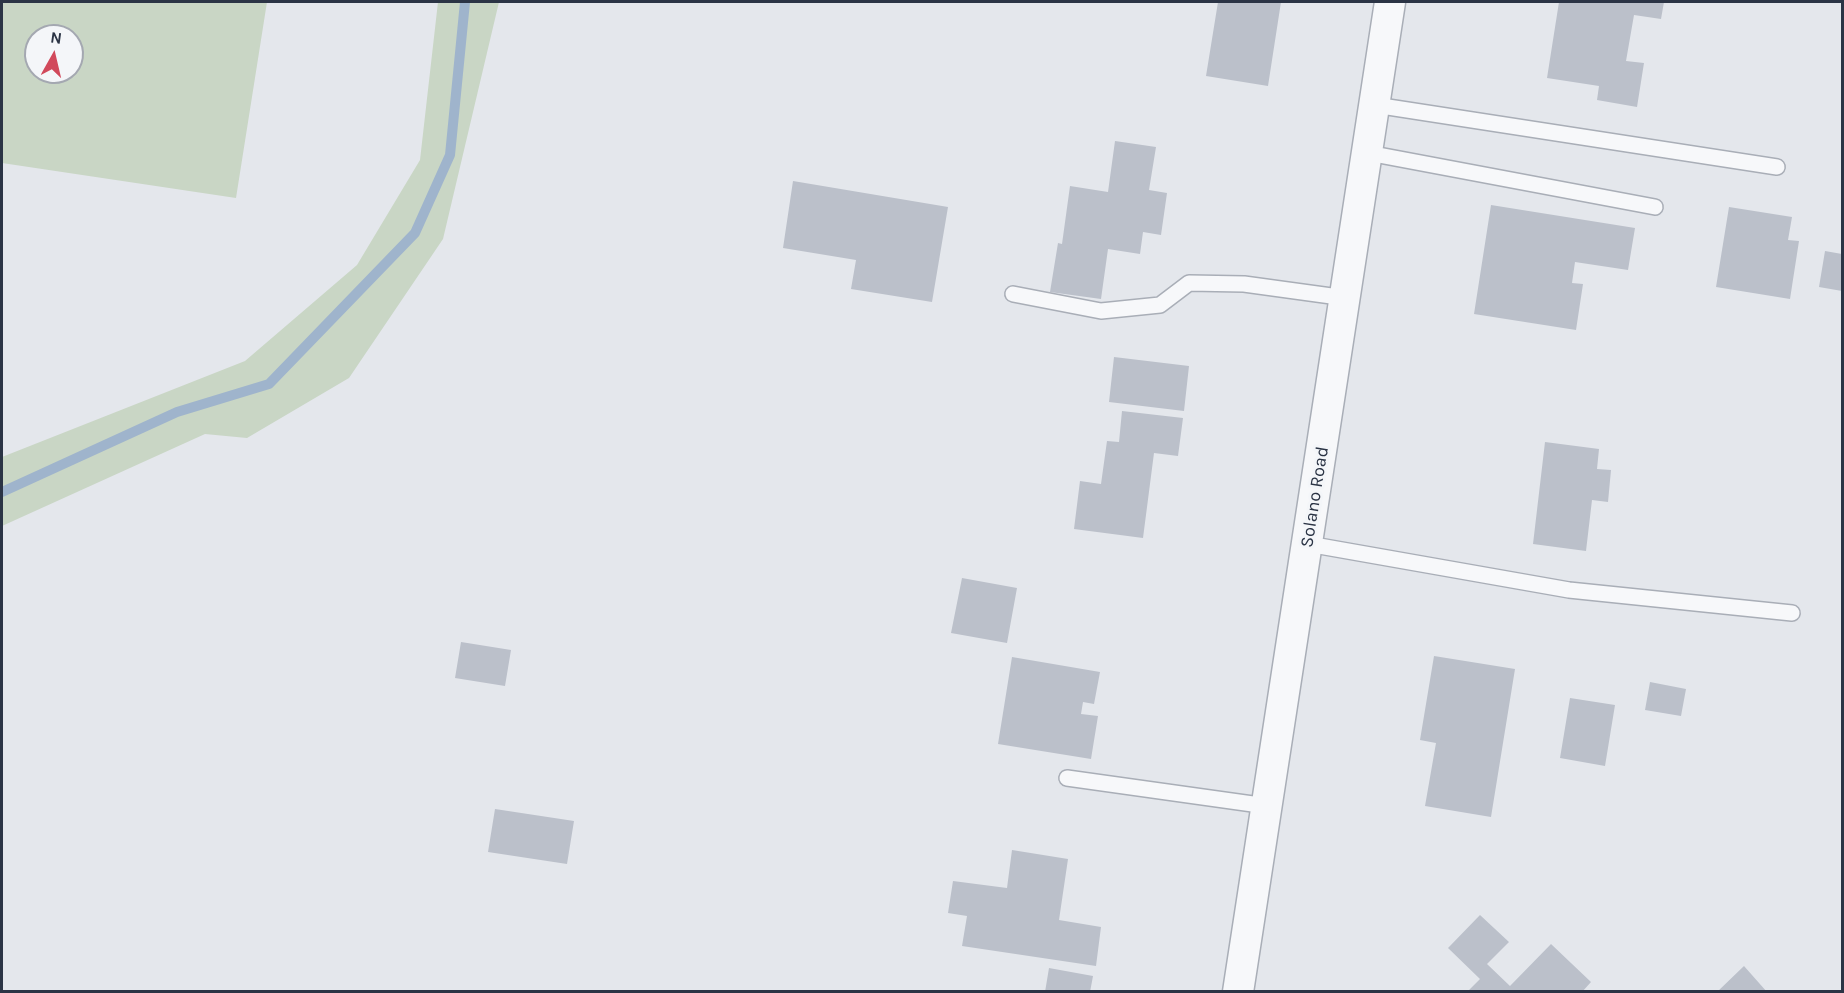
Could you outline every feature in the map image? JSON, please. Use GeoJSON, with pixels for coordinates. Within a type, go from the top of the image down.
{"type":"FeatureCollection","features":[{"type":"Feature","properties":{"kind":"street","name":"Solano Road"},"geometry":{"type":"LineString","coordinates":[[1238,992],[1390,2]]}},
{"type":"Feature","properties":{"kind":"lane"},"geometry":{"type":"LineString","coordinates":[[1375,105],[1778,167]]}},
{"type":"Feature","properties":{"kind":"lane"},"geometry":{"type":"LineString","coordinates":[[1368,153],[1656,207]]}},
{"type":"Feature","properties":{"kind":"lane"},"geometry":{"type":"LineString","coordinates":[[1013,294],[1101,311],[1160,305],[1189,283],[1244,284],[1346,298]]}},
{"type":"Feature","properties":{"kind":"lane"},"geometry":{"type":"LineString","coordinates":[[1308,544],[1569,590],[1792,614]]}},
{"type":"Feature","properties":{"kind":"lane"},"geometry":{"type":"LineString","coordinates":[[1068,778],[1267,806]]}},
{"type":"Feature","properties":{"kind":"green space"},"geometry":{"type":"Polygon","coordinates":[[[2,2],[267,2],[236,198],[2,163],[2,2]]]}},
{"type":"Feature","properties":{"kind":"green space"},"geometry":{"type":"Polygon","coordinates":[[[438,2],[499,2],[443,239],[349,378],[247,438],[205,434],[2,526],[2,457],[245,361],[357,265],[420,160],[438,2]]]}},
{"type":"Feature","properties":{"kind":"building"},"geometry":{"type":"Polygon","coordinates":[[[1218,2],[1281,2],[1268,86],[1206,76],[1218,2]]]}},
{"type":"Feature","properties":{"kind":"building"},"geometry":{"type":"Polygon","coordinates":[[[1559,2],[1664,2],[1661,19],[1634,15],[1626,61],[1644,63],[1637,107],[1597,100],[1599,86],[1547,78],[1559,2]]]}},
{"type":"Feature","properties":{"kind":"building"},"geometry":{"type":"Polygon","coordinates":[[[1115,141],[1156,147],[1149,190],[1167,193],[1161,235],[1143,232],[1140,254],[1108,249],[1101,299],[1050,292],[1058,243],[1062,244],[1070,186],[1108,192],[1115,141]]]}},
{"type":"Feature","properties":{"kind":"building"},"geometry":{"type":"Polygon","coordinates":[[[793,181],[948,207],[932,302],[851,289],[856,260],[783,248],[793,181]]]}},
{"type":"Feature","properties":{"kind":"building"},"geometry":{"type":"Polygon","coordinates":[[[1491,205],[1635,228],[1628,270],[1575,262],[1572,283],[1583,284],[1576,330],[1474,314],[1491,205]]]}},
{"type":"Feature","properties":{"kind":"building"},"geometry":{"type":"Polygon","coordinates":[[[1729,207],[1792,217],[1788,240],[1799,241],[1790,299],[1716,287],[1729,207]]]}},
{"type":"Feature","properties":{"kind":"building"},"geometry":{"type":"Polygon","coordinates":[[[1825,251],[1842,254],[1842,291],[1819,287],[1825,251]]]}},
{"type":"Feature","properties":{"kind":"building"},"geometry":{"type":"Polygon","coordinates":[[[1114,357],[1189,366],[1184,411],[1109,402],[1114,357]]]}},
{"type":"Feature","properties":{"kind":"building"},"geometry":{"type":"Polygon","coordinates":[[[1122,411],[1183,418],[1178,456],[1154,453],[1143,538],[1074,529],[1080,481],[1101,484],[1107,441],[1119,442],[1122,411]]]}},
{"type":"Feature","properties":{"kind":"building"},"geometry":{"type":"Polygon","coordinates":[[[1545,442],[1599,449],[1597,469],[1611,470],[1608,502],[1592,500],[1586,551],[1533,544],[1545,442]]]}},
{"type":"Feature","properties":{"kind":"building"},"geometry":{"type":"Polygon","coordinates":[[[962,578],[1017,588],[1007,643],[951,633],[962,578]]]}},
{"type":"Feature","properties":{"kind":"building"},"geometry":{"type":"Polygon","coordinates":[[[461,642],[511,650],[505,686],[455,678],[461,642]]]}},
{"type":"Feature","properties":{"kind":"building"},"geometry":{"type":"Polygon","coordinates":[[[1434,656],[1515,669],[1491,817],[1425,806],[1436,743],[1420,740],[1434,656]]]}},
{"type":"Feature","properties":{"kind":"building"},"geometry":{"type":"Polygon","coordinates":[[[1012,657],[1100,672],[1094,704],[1083,702],[1081,714],[1098,716],[1091,759],[998,744],[1012,657]]]}},
{"type":"Feature","properties":{"kind":"building"},"geometry":{"type":"Polygon","coordinates":[[[1650,682],[1686,689],[1681,716],[1645,710],[1650,682]]]}},
{"type":"Feature","properties":{"kind":"building"},"geometry":{"type":"Polygon","coordinates":[[[1570,698],[1615,705],[1605,766],[1560,758],[1570,698]]]}},
{"type":"Feature","properties":{"kind":"building"},"geometry":{"type":"Polygon","coordinates":[[[495,809],[574,821],[567,864],[488,852],[495,809]]]}},
{"type":"Feature","properties":{"kind":"building"},"geometry":{"type":"Polygon","coordinates":[[[1012,850],[1068,859],[1059,920],[1101,927],[1096,966],[962,946],[967,916],[948,913],[953,881],[1007,888],[1012,850]]]}},
{"type":"Feature","properties":{"kind":"building"},"geometry":{"type":"Polygon","coordinates":[[[1480,915],[1509,942],[1487,964],[1510,986],[1551,944],[1591,982],[1582,992],[1467,992],[1480,979],[1448,948],[1480,915]]]}},
{"type":"Feature","properties":{"kind":"building"},"geometry":{"type":"Polygon","coordinates":[[[1744,966],[1767,992],[1717,992],[1744,966]]]}},
{"type":"Feature","properties":{"kind":"building"},"geometry":{"type":"Polygon","coordinates":[[[1049,968],[1093,976],[1090,992],[1045,992],[1049,968]]]}},
{"type":"Feature","properties":{"kind":"waterway"},"geometry":{"type":"LineString","coordinates":[[2,492],[177,412],[269,384],[415,233],[450,155],[465,2]]}}]}
